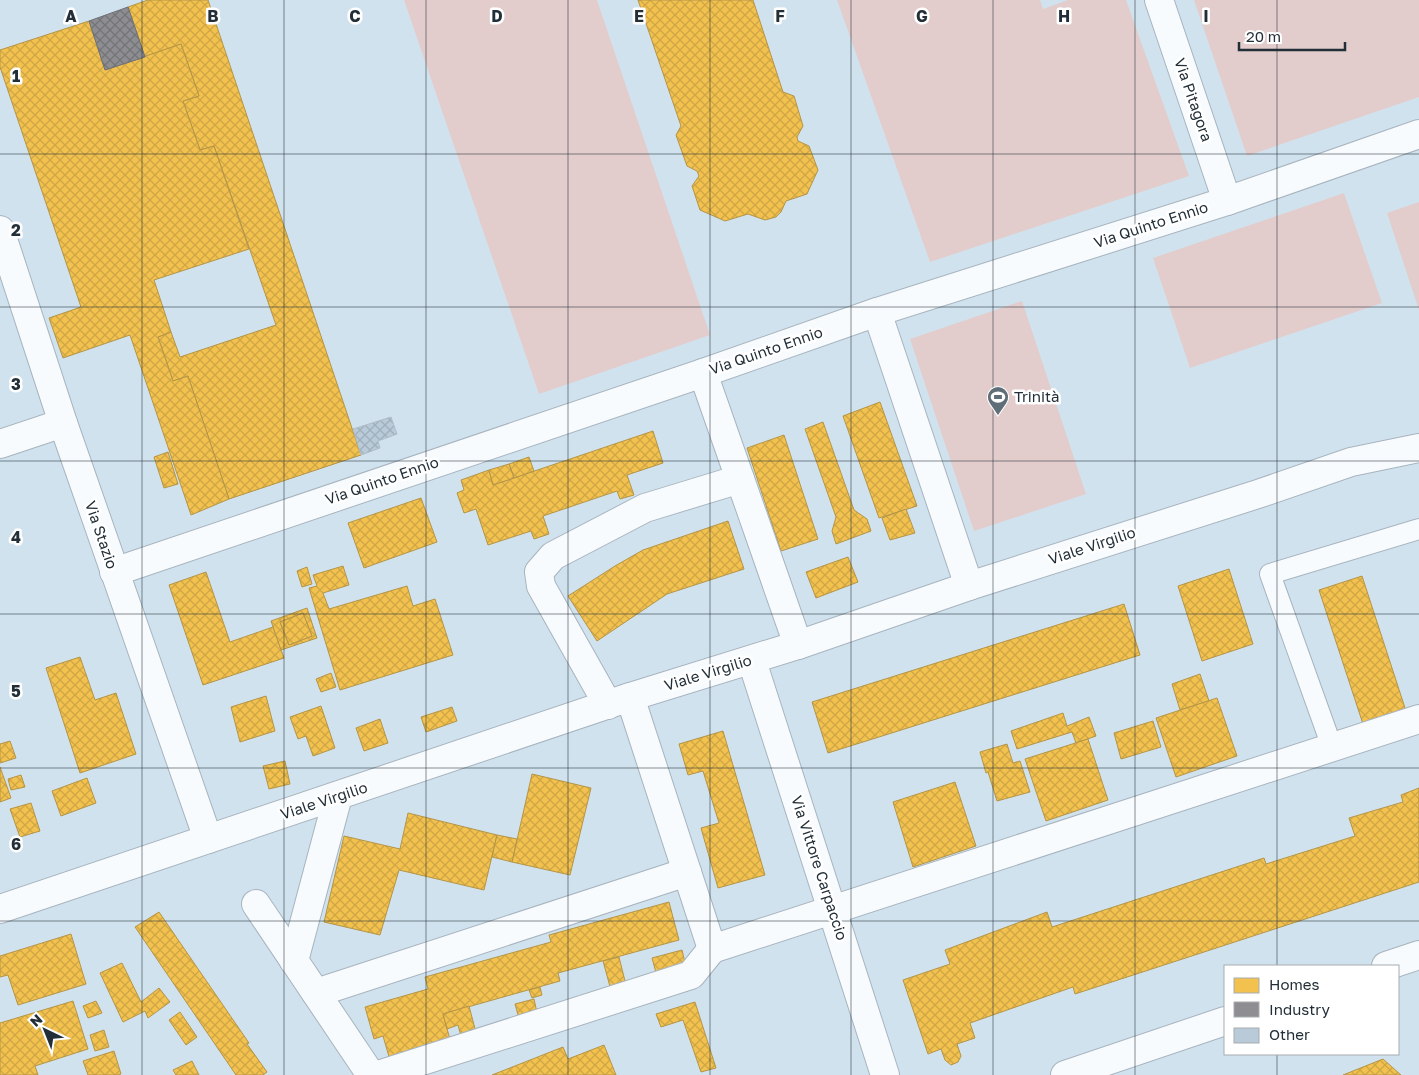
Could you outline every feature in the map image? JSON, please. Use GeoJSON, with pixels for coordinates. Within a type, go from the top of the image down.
{"type":"FeatureCollection","features":[{"type":"Feature","properties":{"kind":"street","name":"Via Pitagora"},"geometry":{"type":"LineString","coordinates":[[1159,0],[1227,201]]}},
{"type":"Feature","properties":{"kind":"street","name":"Via Quinto Ennio"},"geometry":{"type":"LineString","coordinates":[[114,572],[703,373],[877,312],[1227,201],[1419,134]]}},
{"type":"Feature","properties":{"kind":"street","name":"Via Stazio"},"geometry":{"type":"LineString","coordinates":[[0,230],[63,423],[208,839]]}},
{"type":"Feature","properties":{"kind":"street"},"geometry":{"type":"LineString","coordinates":[[877,312],[969,586]]}},
{"type":"Feature","properties":{"kind":"street"},"geometry":{"type":"LineString","coordinates":[[703,373],[798,645]]}},
{"type":"Feature","properties":{"kind":"street"},"geometry":{"type":"LineString","coordinates":[[0,444],[63,423]]}},
{"type":"Feature","properties":{"kind":"street","name":"Viale Virgilio"},"geometry":{"type":"LineString","coordinates":[[0,909],[619,701],[798,645],[969,586],[1261,493],[1351,462],[1419,448]]}},
{"type":"Feature","properties":{"kind":"street"},"geometry":{"type":"LineString","coordinates":[[712,949],[687,872],[619,701],[541,586],[539,572],[553,556],[645,508],[740,479]]}},
{"type":"Feature","properties":{"kind":"street","name":"Via Vittore Carpaccio"},"geometry":{"type":"LineString","coordinates":[[752,660],[885,1075]]}},
{"type":"Feature","properties":{"kind":"street"},"geometry":{"type":"LineString","coordinates":[[378,1075],[692,975],[712,949],[1419,719]]}},
{"type":"Feature","properties":{"kind":"street"},"geometry":{"type":"LineString","coordinates":[[294,960],[338,796]]}},
{"type":"Feature","properties":{"kind":"street"},"geometry":{"type":"LineString","coordinates":[[316,993],[687,872]]}},
{"type":"Feature","properties":{"kind":"street"},"geometry":{"type":"LineString","coordinates":[[256,904],[371,1075]]}},
{"type":"Feature","properties":{"kind":"street"},"geometry":{"type":"LineString","coordinates":[[1389,965],[1419,955]]}},
{"type":"Feature","properties":{"kind":"street"},"geometry":{"type":"LineString","coordinates":[[1065,1075],[1224,1021]]}},
{"type":"Feature","properties":{"kind":"lane"},"geometry":{"type":"LineString","coordinates":[[1332,747],[1270,574],[1418,531]]}},
{"type":"Feature","properties":{"kind":"shaded area"},"geometry":{"type":"Polygon","coordinates":[[[404,0],[597,0],[710,335],[539,394],[404,0]]]}},
{"type":"Feature","properties":{"kind":"shaded area"},"geometry":{"type":"Polygon","coordinates":[[[837,0],[1040,0],[1043,9],[1068,0],[1126,0],[1189,176],[930,262],[837,0]]]}},
{"type":"Feature","properties":{"kind":"shaded area"},"geometry":{"type":"Polygon","coordinates":[[[1194,0],[1419,0],[1419,97],[1247,156],[1194,0]]]}},
{"type":"Feature","properties":{"kind":"shaded area"},"geometry":{"type":"Polygon","coordinates":[[[1344,193],[1382,303],[1190,368],[1153,258],[1344,193]]]}},
{"type":"Feature","properties":{"kind":"shaded area"},"geometry":{"type":"Polygon","coordinates":[[[1419,202],[1419,310],[1387,213],[1419,202]]]}},
{"type":"Feature","properties":{"kind":"shaded area","name":"Trinità"},"geometry":{"type":"Polygon","coordinates":[[[1022,301],[1086,494],[974,531],[910,339],[1022,301]]]}},
{"type":"Feature","properties":{"kind":"building: Homes"},"geometry":{"type":"Polygon","coordinates":[[[148,0],[208,0],[361,455],[229,499],[188,376],[173,381],[158,337],[171,332],[180,357],[276,325],[214,146],[200,150],[183,101],[199,96],[181,44],[145,57],[128,7],[148,0]]]}},
{"type":"Feature","properties":{"kind":"building: Homes"},"geometry":{"type":"Polygon","coordinates":[[[638,0],[753,0],[783,92],[794,96],[803,126],[797,137],[798,141],[809,146],[818,170],[807,194],[786,201],[781,212],[776,217],[765,220],[748,214],[725,221],[700,210],[692,186],[699,176],[697,171],[687,166],[676,135],[681,126],[638,0]]]}},
{"type":"Feature","properties":{"kind":"building: Homes"},"geometry":{"type":"Polygon","coordinates":[[[89,21],[105,70],[181,44],[199,96],[183,101],[200,150],[214,146],[249,249],[154,280],[171,332],[158,337],[173,381],[188,376],[229,499],[191,515],[130,335],[63,358],[49,318],[81,307],[0,67],[0,50],[89,21]]]}},
{"type":"Feature","properties":{"kind":"building: Homes"},"geometry":{"type":"Polygon","coordinates":[[[880,402],[917,506],[879,518],[843,416],[880,402]]]}},
{"type":"Feature","properties":{"kind":"building: Homes"},"geometry":{"type":"Polygon","coordinates":[[[823,422],[854,510],[867,519],[871,531],[836,544],[832,531],[836,517],[805,429],[823,422]]]}},
{"type":"Feature","properties":{"kind":"building: Homes"},"geometry":{"type":"Polygon","coordinates":[[[653,431],[663,463],[627,475],[634,495],[620,499],[617,491],[543,516],[549,534],[534,539],[531,531],[488,545],[476,509],[464,513],[457,493],[464,490],[461,480],[489,470],[493,485],[653,431]]]}},
{"type":"Feature","properties":{"kind":"building: Homes"},"geometry":{"type":"Polygon","coordinates":[[[784,435],[818,539],[781,551],[747,448],[784,435]]]}},
{"type":"Feature","properties":{"kind":"building: Homes"},"geometry":{"type":"Polygon","coordinates":[[[168,452],[178,484],[164,488],[154,457],[168,452]]]}},
{"type":"Feature","properties":{"kind":"building: Homes"},"geometry":{"type":"Polygon","coordinates":[[[529,457],[534,471],[514,478],[509,464],[529,457]]]}},
{"type":"Feature","properties":{"kind":"building: Homes"},"geometry":{"type":"Polygon","coordinates":[[[509,464],[514,478],[493,485],[489,470],[509,464]]]}},
{"type":"Feature","properties":{"kind":"building: Homes"},"geometry":{"type":"Polygon","coordinates":[[[421,498],[437,542],[364,568],[348,523],[421,498]]]}},
{"type":"Feature","properties":{"kind":"building: Homes"},"geometry":{"type":"Polygon","coordinates":[[[906,509],[915,533],[890,540],[882,518],[906,509]]]}},
{"type":"Feature","properties":{"kind":"building: Homes"},"geometry":{"type":"Polygon","coordinates":[[[728,521],[744,569],[667,594],[597,641],[568,596],[643,550],[728,521]]]}},
{"type":"Feature","properties":{"kind":"building: Homes"},"geometry":{"type":"Polygon","coordinates":[[[848,557],[858,582],[816,598],[806,572],[848,557]]]}},
{"type":"Feature","properties":{"kind":"building: Homes"},"geometry":{"type":"Polygon","coordinates":[[[343,566],[349,585],[323,593],[329,609],[407,586],[413,606],[435,599],[453,655],[340,690],[309,588],[317,586],[313,575],[343,566]]]}},
{"type":"Feature","properties":{"kind":"building: Homes"},"geometry":{"type":"Polygon","coordinates":[[[307,567],[312,584],[302,587],[297,571],[307,567]]]}},
{"type":"Feature","properties":{"kind":"building: Homes"},"geometry":{"type":"Polygon","coordinates":[[[1229,569],[1253,644],[1202,661],[1178,586],[1229,569]]]}},
{"type":"Feature","properties":{"kind":"building: Homes"},"geometry":{"type":"Polygon","coordinates":[[[206,572],[230,642],[273,627],[284,658],[203,685],[169,585],[206,572]]]}},
{"type":"Feature","properties":{"kind":"building: Homes"},"geometry":{"type":"Polygon","coordinates":[[[1362,576],[1406,711],[1363,724],[1319,590],[1362,576]]]}},
{"type":"Feature","properties":{"kind":"building: Homes"},"geometry":{"type":"Polygon","coordinates":[[[1124,604],[1140,655],[828,753],[812,702],[1124,604]]]}},
{"type":"Feature","properties":{"kind":"building: Homes"},"geometry":{"type":"Polygon","coordinates":[[[307,608],[317,638],[281,650],[271,621],[307,608]],[[303,613],[280,622],[289,645],[312,636],[303,613]]]}},
{"type":"Feature","properties":{"kind":"building: Homes"},"geometry":{"type":"Polygon","coordinates":[[[303,613],[312,636],[289,645],[280,622],[303,613]]]}},
{"type":"Feature","properties":{"kind":"building: Homes"},"geometry":{"type":"Polygon","coordinates":[[[80,657],[95,700],[116,693],[136,754],[80,773],[46,668],[80,657]]]}},
{"type":"Feature","properties":{"kind":"building: Homes"},"geometry":{"type":"Polygon","coordinates":[[[331,673],[336,687],[321,692],[316,679],[331,673]]]}},
{"type":"Feature","properties":{"kind":"building: Homes"},"geometry":{"type":"Polygon","coordinates":[[[1200,674],[1209,701],[1180,710],[1172,684],[1200,674]]]}},
{"type":"Feature","properties":{"kind":"building: Homes"},"geometry":{"type":"Polygon","coordinates":[[[266,696],[275,731],[240,742],[231,707],[266,696]]]}},
{"type":"Feature","properties":{"kind":"building: Homes"},"geometry":{"type":"Polygon","coordinates":[[[1217,698],[1237,756],[1176,777],[1156,718],[1217,698]]]}},
{"type":"Feature","properties":{"kind":"building: Homes"},"geometry":{"type":"Polygon","coordinates":[[[321,706],[335,748],[313,756],[306,736],[298,739],[290,717],[321,706]]]}},
{"type":"Feature","properties":{"kind":"building: Homes"},"geometry":{"type":"Polygon","coordinates":[[[452,707],[457,721],[426,732],[421,717],[452,707]]]}},
{"type":"Feature","properties":{"kind":"building: Homes"},"geometry":{"type":"Polygon","coordinates":[[[1063,713],[1067,726],[1089,717],[1096,736],[1076,743],[1072,732],[1017,749],[1011,731],[1063,713]]]}},
{"type":"Feature","properties":{"kind":"building: Homes"},"geometry":{"type":"Polygon","coordinates":[[[380,719],[388,743],[364,751],[356,728],[380,719]]]}},
{"type":"Feature","properties":{"kind":"building: Homes"},"geometry":{"type":"Polygon","coordinates":[[[1153,721],[1161,747],[1121,759],[1114,733],[1153,721]]]}},
{"type":"Feature","properties":{"kind":"building: Homes"},"geometry":{"type":"Polygon","coordinates":[[[723,731],[765,875],[718,888],[701,828],[719,823],[703,771],[688,775],[679,744],[723,731]]]}},
{"type":"Feature","properties":{"kind":"building: Homes"},"geometry":{"type":"Polygon","coordinates":[[[1088,739],[1108,800],[1046,821],[1025,759],[1088,739]]]}},
{"type":"Feature","properties":{"kind":"building: Homes"},"geometry":{"type":"Polygon","coordinates":[[[10,741],[16,758],[0,763],[0,744],[10,741]]]}},
{"type":"Feature","properties":{"kind":"building: Homes"},"geometry":{"type":"Polygon","coordinates":[[[1007,744],[1013,763],[1020,761],[1030,792],[997,801],[980,752],[1007,744]]]}},
{"type":"Feature","properties":{"kind":"building: Homes"},"geometry":{"type":"Polygon","coordinates":[[[285,761],[290,784],[269,789],[263,766],[285,761]]]}},
{"type":"Feature","properties":{"kind":"building: Homes"},"geometry":{"type":"Polygon","coordinates":[[[0,767],[11,798],[0,802],[0,767]]]}},
{"type":"Feature","properties":{"kind":"building: Homes"},"geometry":{"type":"Polygon","coordinates":[[[532,774],[591,788],[570,875],[512,862],[532,774]]]}},
{"type":"Feature","properties":{"kind":"building: Homes"},"geometry":{"type":"Polygon","coordinates":[[[21,775],[25,787],[11,790],[8,779],[21,775]]]}},
{"type":"Feature","properties":{"kind":"building: Homes"},"geometry":{"type":"Polygon","coordinates":[[[87,778],[96,803],[61,816],[52,791],[87,778]]]}},
{"type":"Feature","properties":{"kind":"building: Homes"},"geometry":{"type":"Polygon","coordinates":[[[955,782],[976,846],[913,867],[893,802],[955,782]]]}},
{"type":"Feature","properties":{"kind":"building: Homes"},"geometry":{"type":"Polygon","coordinates":[[[1419,788],[1419,882],[1075,994],[1073,987],[970,1023],[975,1038],[957,1044],[961,1056],[958,1062],[951,1065],[945,1060],[941,1049],[928,1054],[903,980],[950,964],[945,950],[1047,912],[1052,927],[1264,858],[1266,864],[1355,836],[1349,818],[1403,802],[1401,795],[1419,788]]]}},
{"type":"Feature","properties":{"kind":"building: Homes"},"geometry":{"type":"Polygon","coordinates":[[[31,803],[40,831],[20,837],[10,809],[31,803]]]}},
{"type":"Feature","properties":{"kind":"building: Homes"},"geometry":{"type":"Polygon","coordinates":[[[408,813],[497,835],[484,890],[399,870],[380,935],[324,922],[344,836],[400,849],[408,813]]]}},
{"type":"Feature","properties":{"kind":"building: Homes"},"geometry":{"type":"Polygon","coordinates":[[[497,835],[517,839],[512,862],[492,857],[497,835]]]}},
{"type":"Feature","properties":{"kind":"building: Homes"},"geometry":{"type":"Polygon","coordinates":[[[669,902],[679,940],[558,973],[560,981],[443,1014],[451,1043],[390,1060],[383,1036],[374,1039],[365,1007],[428,989],[425,977],[551,942],[549,935],[669,902]]]}},
{"type":"Feature","properties":{"kind":"building: Homes"},"geometry":{"type":"Polygon","coordinates":[[[159,912],[249,1043],[247,1044],[267,1072],[263,1075],[236,1075],[135,927],[159,912]]]}},
{"type":"Feature","properties":{"kind":"building: Homes"},"geometry":{"type":"Polygon","coordinates":[[[71,934],[86,984],[18,1005],[8,975],[0,977],[0,956],[71,934]]]}},
{"type":"Feature","properties":{"kind":"building: Homes"},"geometry":{"type":"Polygon","coordinates":[[[682,950],[687,971],[658,980],[652,958],[682,950]]]}},
{"type":"Feature","properties":{"kind":"building: Homes"},"geometry":{"type":"Polygon","coordinates":[[[619,957],[627,989],[612,994],[603,961],[619,957]]]}},
{"type":"Feature","properties":{"kind":"building: Homes"},"geometry":{"type":"Polygon","coordinates":[[[122,963],[141,1002],[159,988],[170,1002],[148,1018],[145,1011],[123,1022],[100,973],[122,963]]]}},
{"type":"Feature","properties":{"kind":"building: Homes"},"geometry":{"type":"Polygon","coordinates":[[[540,987],[542,995],[532,998],[529,990],[540,987]]]}},
{"type":"Feature","properties":{"kind":"building: Homes"},"geometry":{"type":"Polygon","coordinates":[[[534,999],[538,1017],[520,1022],[515,1004],[534,999]]]}},
{"type":"Feature","properties":{"kind":"building: Homes"},"geometry":{"type":"Polygon","coordinates":[[[73,1001],[88,1049],[35,1066],[38,1075],[0,1075],[0,1023],[73,1001]]]}},
{"type":"Feature","properties":{"kind":"building: Homes"},"geometry":{"type":"Polygon","coordinates":[[[96,1001],[102,1013],[88,1018],[83,1006],[96,1001]]]}},
{"type":"Feature","properties":{"kind":"building: Homes"},"geometry":{"type":"Polygon","coordinates":[[[695,1002],[716,1068],[701,1072],[683,1020],[661,1027],[656,1014],[695,1002]]]}},
{"type":"Feature","properties":{"kind":"building: Homes"},"geometry":{"type":"Polygon","coordinates":[[[469,1006],[477,1036],[462,1040],[458,1025],[447,1029],[443,1014],[469,1006]]]}},
{"type":"Feature","properties":{"kind":"building: Homes"},"geometry":{"type":"Polygon","coordinates":[[[180,1012],[197,1037],[186,1045],[169,1020],[180,1012]]]}},
{"type":"Feature","properties":{"kind":"building: Homes"},"geometry":{"type":"Polygon","coordinates":[[[104,1030],[109,1047],[95,1051],[90,1035],[104,1030]]]}},
{"type":"Feature","properties":{"kind":"building: Homes"},"geometry":{"type":"Polygon","coordinates":[[[604,1045],[616,1075],[492,1075],[563,1047],[568,1059],[604,1045]]]}},
{"type":"Feature","properties":{"kind":"building: Homes"},"geometry":{"type":"Polygon","coordinates":[[[114,1051],[121,1074],[88,1075],[83,1061],[114,1051]]]}},
{"type":"Feature","properties":{"kind":"building: Homes"},"geometry":{"type":"Polygon","coordinates":[[[1383,1059],[1401,1075],[1343,1075],[1383,1059]]]}},
{"type":"Feature","properties":{"kind":"building: Homes"},"geometry":{"type":"Polygon","coordinates":[[[192,1061],[199,1075],[176,1075],[173,1070],[192,1061]]]}},
{"type":"Feature","properties":{"kind":"building: Industry"},"geometry":{"type":"Polygon","coordinates":[[[128,7],[145,57],[105,70],[89,21],[128,7]]]}},
{"type":"Feature","properties":{"kind":"building: Other"},"geometry":{"type":"Polygon","coordinates":[[[391,417],[397,434],[378,441],[380,448],[361,455],[353,429],[391,417]]]}},
{"type":"Feature","properties":{"kind":"place","name":"Trinità"},"geometry":{"type":"Point","coordinates":[998,416]}}]}
